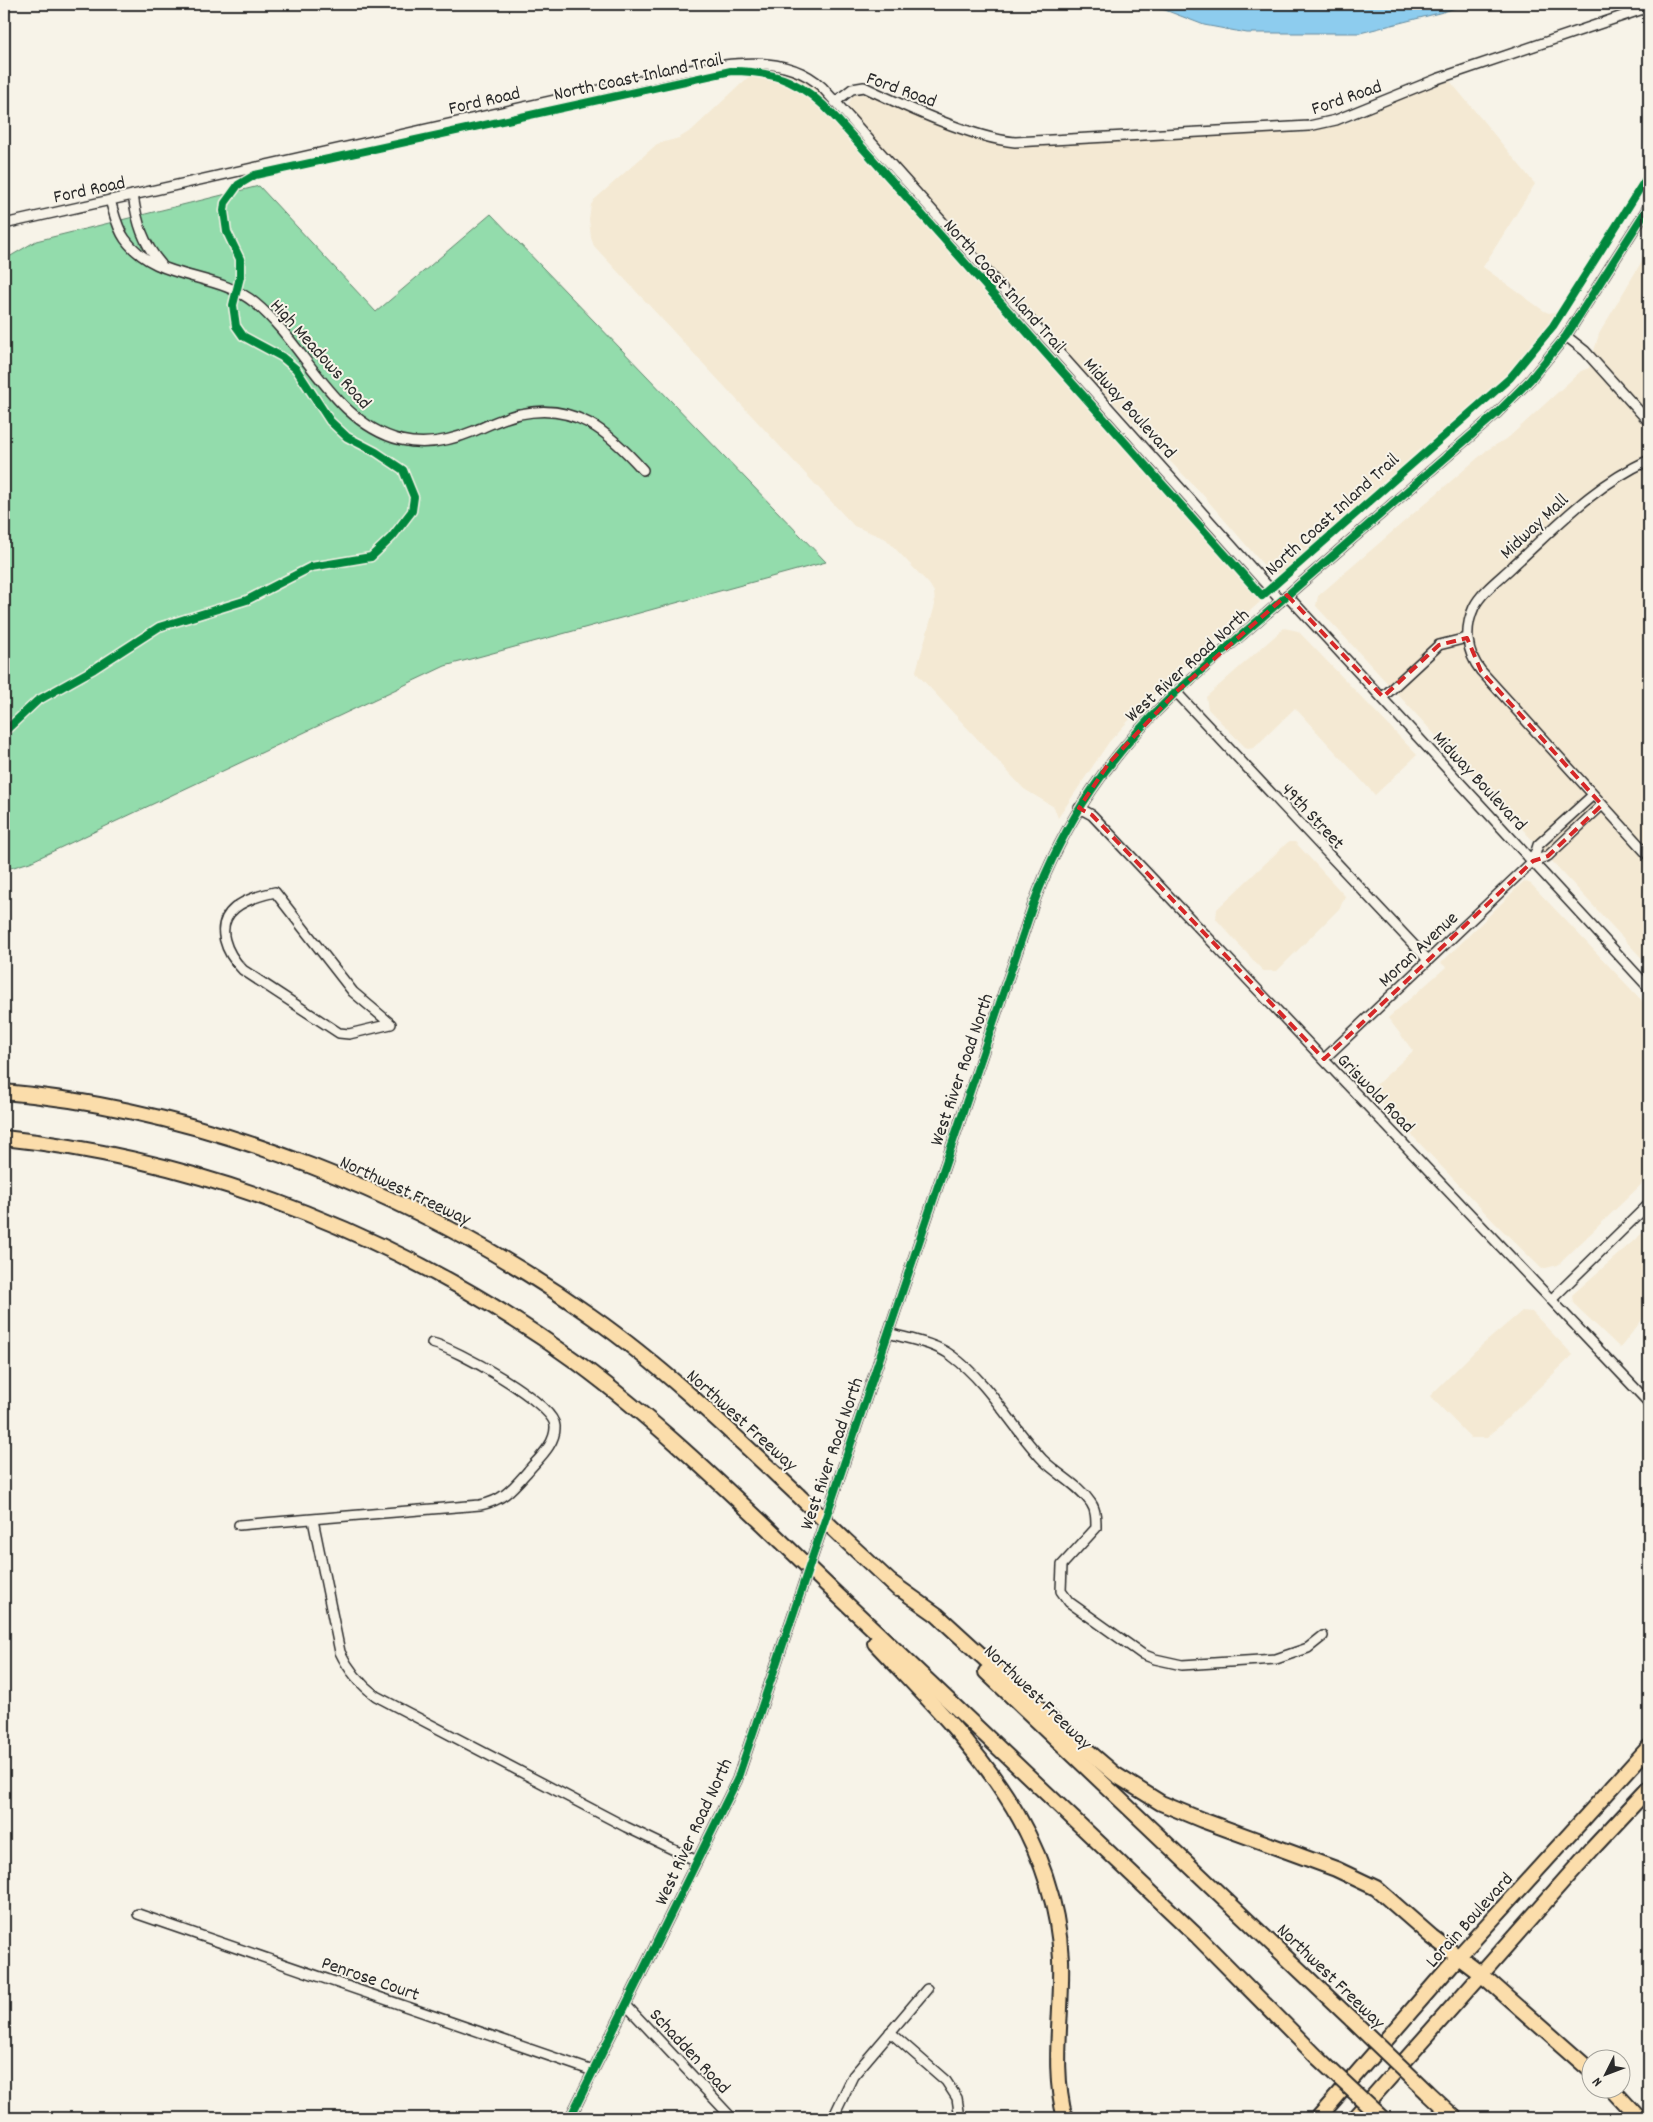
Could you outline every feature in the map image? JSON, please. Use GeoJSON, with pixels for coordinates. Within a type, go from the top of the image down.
{"type":"FeatureCollection","features":[{"type":"Feature","properties":{"kind":"highway","name":"Northwest Freeway"},"geometry":{"type":"LineString","coordinates":[[4,1092],[89,1104],[168,1121],[251,1145],[370,1190],[447,1228],[534,1277],[637,1350],[713,1415],[1455,2118]]}},
{"type":"Feature","properties":{"kind":"highway"},"geometry":{"type":"LineString","coordinates":[[4,1138],[110,1155],[214,1181],[301,1212],[419,1264],[488,1303],[579,1364],[661,1430],[732,1495],[828,1590],[1198,1937],[1318,2058],[1382,2118]]}},
{"type":"Feature","properties":{"kind":"highway"},"geometry":{"type":"LineString","coordinates":[[892,1583],[937,1615],[1054,1722],[1116,1775],[1161,1803],[1202,1820],[1336,1868],[1364,1881],[1387,1897],[1480,1974],[1580,2061]]}},
{"type":"Feature","properties":{"kind":"highway"},"geometry":{"type":"LineString","coordinates":[[828,1590],[958,1734],[1003,1790],[1027,1830],[1040,1858],[1052,1897],[1058,1929],[1061,2004],[1058,2072],[1065,2118]]}},
{"type":"Feature","properties":{"kind":"highway","name":"Lorain Boulevard"},"geometry":{"type":"LineString","coordinates":[[1318,2118],[1458,1957],[1649,1747]]}},
{"type":"Feature","properties":{"kind":"highway"},"geometry":{"type":"LineString","coordinates":[[1354,2118],[1480,1974],[1649,1788]]}},
{"type":"Feature","properties":{"kind":"highway"},"geometry":{"type":"LineString","coordinates":[[1622,2100],[1639,2118]]}},
{"type":"Feature","properties":{"kind":"street","name":"Ford Road"},"geometry":{"type":"LineString","coordinates":[[4,224],[715,65],[750,63],[793,70],[811,78],[835,102],[852,89],[864,87],[956,125],[1001,140],[1015,142],[1309,126],[1336,120],[1437,80],[1649,7]]}},
{"type":"Feature","properties":{"kind":"street","name":"Midway Boulevard"},"geometry":{"type":"LineString","coordinates":[[835,102],[1284,598],[1382,697],[1649,988]]}},
{"type":"Feature","properties":{"kind":"street"},"geometry":{"type":"LineString","coordinates":[[133,195],[143,240],[165,268]]}},
{"type":"Feature","properties":{"kind":"street","name":"High Meadows Road"},"geometry":{"type":"LineString","coordinates":[[110,200],[124,238],[141,254],[165,268],[209,281],[248,297],[265,313],[353,416],[378,432],[412,442],[434,442],[462,436],[519,414],[562,412],[607,432],[643,470]]}},
{"type":"Feature","properties":{"kind":"street","name":"West River Road North"},"geometry":{"type":"LineString","coordinates":[[570,2118],[737,1780],[1036,896],[1060,841],[1079,808],[1116,754],[1145,722],[1176,692],[1497,413],[1530,380],[1566,336],[1649,206]]}},
{"type":"Feature","properties":{"kind":"street"},"geometry":{"type":"LineString","coordinates":[[1566,336],[1585,351],[1649,422]]}},
{"type":"Feature","properties":{"kind":"street","name":"Midway Mall"},"geometry":{"type":"LineString","coordinates":[[1467,638],[1474,607],[1495,584],[1598,488],[1649,460]]}},
{"type":"Feature","properties":{"kind":"street"},"geometry":{"type":"LineString","coordinates":[[1382,697],[1439,645],[1467,638],[1470,654],[1481,672],[1649,856]]}},
{"type":"Feature","properties":{"kind":"street","name":"49th Street"},"geometry":{"type":"LineString","coordinates":[[1176,692],[1428,960]]}},
{"type":"Feature","properties":{"kind":"street","name":"Moran Avenue"},"geometry":{"type":"LineString","coordinates":[[1533,861],[1538,845],[1593,795]]}},
{"type":"Feature","properties":{"kind":"street","name":"Moran Avenue"},"geometry":{"type":"LineString","coordinates":[[1324,1059],[1533,861],[1548,856],[1602,805]]}},
{"type":"Feature","properties":{"kind":"street","name":"Griswold Road"},"geometry":{"type":"LineString","coordinates":[[1079,808],[1092,815],[1649,1403]]}},
{"type":"Feature","properties":{"kind":"street"},"geometry":{"type":"LineString","coordinates":[[275,892],[353,992],[370,1008],[392,1024],[349,1034],[339,1033],[330,1028],[243,970],[233,960],[226,948],[224,938],[225,924],[229,915],[244,902],[275,892]]}},
{"type":"Feature","properties":{"kind":"street"},"geometry":{"type":"LineString","coordinates":[[1552,1299],[1649,1204]]}},
{"type":"Feature","properties":{"kind":"street"},"geometry":{"type":"LineString","coordinates":[[888,1332],[938,1349],[955,1358],[980,1384],[1043,1460],[1082,1492],[1092,1504],[1096,1514],[1096,1528],[1062,1565],[1061,1591],[1069,1602],[1120,1640],[1154,1659],[1182,1665],[1276,1659],[1308,1648],[1323,1636]]}},
{"type":"Feature","properties":{"kind":"street"},"geometry":{"type":"LineString","coordinates":[[239,1525],[313,1520],[496,1502],[514,1486],[549,1446],[556,1427],[554,1420],[545,1408],[471,1360],[432,1343]]}},
{"type":"Feature","properties":{"kind":"street"},"geometry":{"type":"LineString","coordinates":[[313,1520],[340,1652],[346,1665],[365,1687],[376,1696],[609,1818],[697,1861]]}},
{"type":"Feature","properties":{"kind":"street","name":"Penrose Court"},"geometry":{"type":"LineString","coordinates":[[138,1914],[593,2071]]}},
{"type":"Feature","properties":{"kind":"street"},"geometry":{"type":"LineString","coordinates":[[833,2118],[853,2076],[927,1989]]}},
{"type":"Feature","properties":{"kind":"street","name":"Schadden Road"},"geometry":{"type":"LineString","coordinates":[[626,2005],[732,2118]]}},
{"type":"Feature","properties":{"kind":"street"},"geometry":{"type":"LineString","coordinates":[[890,2032],[946,2081],[957,2098],[960,2118]]}},
{"type":"Feature","properties":{"kind":"highlighted area"},"geometry":{"type":"Polygon","coordinates":[[[1287,595],[1383,697],[1439,645],[1467,638],[1481,671],[1602,805],[1548,856],[1533,861],[1324,1059],[1092,815],[1079,808],[1109,763],[1176,692],[1287,595]]]}},
{"type":"Feature","properties":{"kind":"shaded area"},"geometry":{"type":"Polygon","coordinates":[[[758,68],[800,77],[816,88],[1187,503],[1210,534],[1264,595],[1259,603],[1162,687],[1132,717],[1109,742],[1058,818],[1054,807],[1024,789],[918,675],[916,671],[935,605],[934,592],[929,584],[886,539],[854,526],[594,246],[589,219],[591,205],[594,200],[657,144],[679,138],[692,130],[758,68]]]}},
{"type":"Feature","properties":{"kind":"shaded area"},"geometry":{"type":"Polygon","coordinates":[[[1450,81],[1535,184],[1483,267],[1544,311],[1549,313],[1565,310],[1571,306],[1533,358],[1501,391],[1292,574],[1285,575],[1275,574],[1266,568],[1202,494],[1090,379],[850,110],[848,105],[853,95],[864,94],[980,139],[1024,147],[1243,134],[1304,133],[1347,123],[1410,95],[1450,81]]]}},
{"type":"Feature","properties":{"kind":"shaded area"},"geometry":{"type":"Polygon","coordinates":[[[1649,249],[1649,966],[1316,606],[1318,596],[1487,450],[1509,437],[1581,371],[1589,368],[1599,334],[1649,249]]]}},
{"type":"Feature","properties":{"kind":"shaded area"},"geometry":{"type":"Polygon","coordinates":[[[1284,628],[1298,631],[1417,755],[1375,795],[1295,708],[1254,748],[1247,749],[1208,709],[1206,697],[1284,628]]]}},
{"type":"Feature","properties":{"kind":"shaded area"},"geometry":{"type":"Polygon","coordinates":[[[1288,842],[1295,842],[1345,896],[1340,908],[1277,971],[1263,971],[1216,919],[1217,909],[1288,842]]]}},
{"type":"Feature","properties":{"kind":"shaded area"},"geometry":{"type":"Polygon","coordinates":[[[1524,881],[1531,884],[1649,1008],[1649,1177],[1558,1265],[1542,1269],[1494,1222],[1372,1093],[1377,1084],[1413,1051],[1388,1018],[1446,967],[1441,963],[1524,881]]]}},
{"type":"Feature","properties":{"kind":"shaded area"},"geometry":{"type":"Polygon","coordinates":[[[1648,1228],[1649,1311],[1620,1348],[1573,1303],[1572,1295],[1648,1228]]]}},
{"type":"Feature","properties":{"kind":"shaded area"},"geometry":{"type":"Polygon","coordinates":[[[1522,1311],[1532,1312],[1573,1355],[1487,1438],[1471,1438],[1430,1396],[1474,1352],[1522,1311]]]}},
{"type":"Feature","properties":{"kind":"green space"},"geometry":{"type":"Polygon","coordinates":[[[259,186],[376,312],[491,214],[826,562],[445,666],[30,862],[4,870],[4,260],[36,241],[259,186]]]}},
{"type":"Feature","properties":{"kind":"water"},"geometry":{"type":"Polygon","coordinates":[[[1136,4],[1316,4],[1323,7],[1345,4],[1468,4],[1360,33],[1247,33],[1204,25],[1165,10],[1136,4]]]}},
{"type":"Feature","properties":{"kind":"cycle path","name":"North Coast Inland Trail"},"geometry":{"type":"LineString","coordinates":[[4,732],[37,701],[94,669],[159,627],[247,600],[311,567],[371,557],[392,537],[412,511],[414,497],[403,470],[376,452],[347,437],[330,421],[296,369],[282,357],[243,336],[236,326],[233,305],[240,277],[240,259],[227,232],[224,211],[225,203],[238,185],[255,175],[731,71],[762,73],[789,81],[824,105],[1262,596],[1510,378],[1553,326],[1649,174]]}},
{"type":"Feature","properties":{"kind":"cycle path"},"geometry":{"type":"LineString","coordinates":[[570,2118],[737,1780],[1033,905],[1060,844],[1075,816],[1110,764],[1176,692],[1497,413],[1530,380],[1566,336],[1649,206]]}}]}
